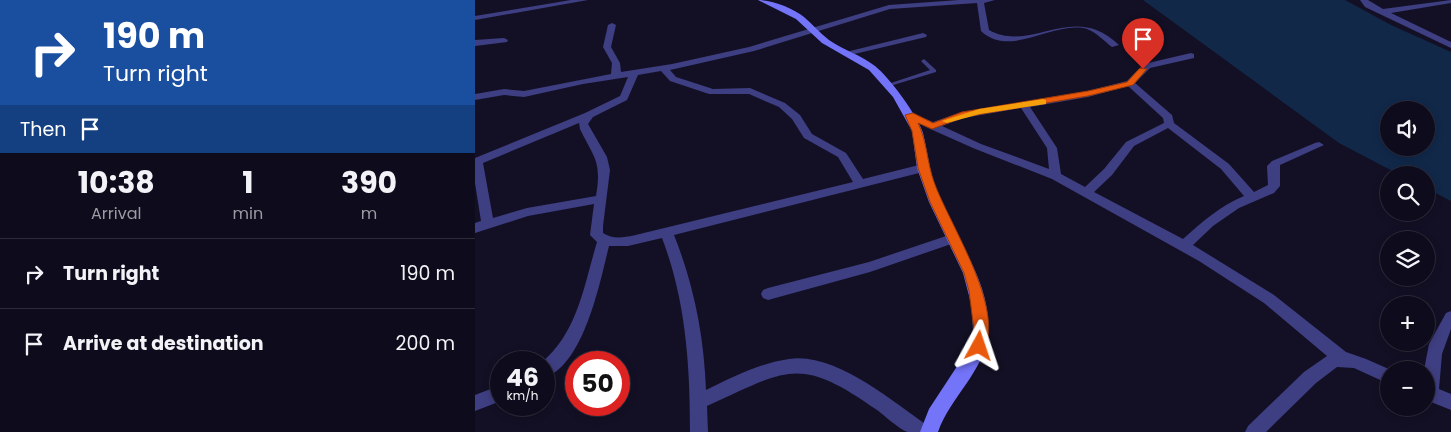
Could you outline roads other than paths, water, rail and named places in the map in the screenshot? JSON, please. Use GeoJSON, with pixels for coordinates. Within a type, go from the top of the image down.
{"type":"FeatureCollection","features":[{"type":"Feature","properties":{"kind":"main road"},"geometry":{"type":"LineString","coordinates":[[762,0],[793,13],[813,32],[872,68],[888,85],[910,115],[917,131],[923,168],[952,239],[970,273],[976,291],[981,330],[979,346],[967,368],[935,415],[929,432]]}},
{"type":"Feature","properties":{"kind":"street"},"geometry":{"type":"LineString","coordinates":[[475,18],[584,0]]}},
{"type":"Feature","properties":{"kind":"street"},"geometry":{"type":"LineString","coordinates":[[475,97],[504,92],[524,94],[616,76],[664,69],[751,49],[813,32],[889,7],[991,0]]}},
{"type":"Feature","properties":{"kind":"street"},"geometry":{"type":"LineString","coordinates":[[1363,0],[1382,12],[1451,45]]}},
{"type":"Feature","properties":{"kind":"street"},"geometry":{"type":"LineString","coordinates":[[980,1],[985,31],[993,36],[1018,36],[1076,25],[1095,30],[1115,45]]}},
{"type":"Feature","properties":{"kind":"street"},"geometry":{"type":"LineString","coordinates":[[1382,12],[1436,1],[1451,1]]}},
{"type":"Feature","properties":{"kind":"street"},"geometry":{"type":"LineString","coordinates":[[612,25],[607,47],[616,63],[616,76]]}},
{"type":"Feature","properties":{"kind":"street"},"geometry":{"type":"LineString","coordinates":[[1437,38],[1451,34]]}},
{"type":"Feature","properties":{"kind":"street"},"geometry":{"type":"LineString","coordinates":[[846,53],[923,35]]}},
{"type":"Feature","properties":{"kind":"street"},"geometry":{"type":"LineString","coordinates":[[475,43],[504,40]]}},
{"type":"Feature","properties":{"kind":"street"},"geometry":{"type":"LineString","coordinates":[[932,126],[962,115],[1088,94],[1130,84],[1147,66],[1191,56]]}},
{"type":"Feature","properties":{"kind":"street"},"geometry":{"type":"LineString","coordinates":[[664,69],[673,79],[712,92],[750,91],[782,105],[796,117],[808,136],[841,155],[860,183]]}},
{"type":"Feature","properties":{"kind":"street"},"geometry":{"type":"LineString","coordinates":[[488,223],[476,162],[589,115],[624,98],[634,73]]}},
{"type":"Feature","properties":{"kind":"street"},"geometry":{"type":"LineString","coordinates":[[1130,84],[1168,117],[1169,124],[1227,169],[1251,198]]}},
{"type":"Feature","properties":{"kind":"street"},"geometry":{"type":"LineString","coordinates":[[1024,105],[1052,148],[1056,176]]}},
{"type":"Feature","properties":{"kind":"street"},"geometry":{"type":"LineString","coordinates":[[589,115],[583,124],[603,162],[596,235],[603,242],[616,243],[666,232],[923,168]]}},
{"type":"Feature","properties":{"kind":"street"},"geometry":{"type":"LineString","coordinates":[[910,115],[977,146],[1056,176],[1086,192],[1184,246],[1247,284],[1341,358],[1380,373]]}},
{"type":"Feature","properties":{"kind":"street"},"geometry":{"type":"LineString","coordinates":[[1086,192],[1108,172],[1119,156],[1131,144],[1169,124]]}},
{"type":"Feature","properties":{"kind":"street"},"geometry":{"type":"LineString","coordinates":[[1184,246],[1223,213],[1274,186],[1273,166],[1276,162],[1319,145]]}},
{"type":"Feature","properties":{"kind":"street"},"geometry":{"type":"LineString","coordinates":[[475,228],[527,212],[600,199]]}},
{"type":"Feature","properties":{"kind":"street"},"geometry":{"type":"LineString","coordinates":[[666,232],[684,276],[689,300],[696,348],[699,432]]}},
{"type":"Feature","properties":{"kind":"street"},"geometry":{"type":"LineString","coordinates":[[768,294],[878,264],[952,239]]}},
{"type":"Feature","properties":{"kind":"street"},"geometry":{"type":"LineString","coordinates":[[555,361],[566,351],[574,336],[585,307],[603,242]]}},
{"type":"Feature","properties":{"kind":"street"},"geometry":{"type":"LineString","coordinates":[[1433,361],[1444,326],[1451,317]]}},
{"type":"Feature","properties":{"kind":"street"},"geometry":{"type":"LineString","coordinates":[[1255,432],[1325,364],[1341,358]]}},
{"type":"Feature","properties":{"kind":"street"},"geometry":{"type":"LineString","coordinates":[[699,401],[769,371],[803,364],[820,368],[852,385],[922,432]]}},
{"type":"Feature","properties":{"kind":"street"},"geometry":{"type":"LineString","coordinates":[[1435,396],[1451,402]]}},
{"type":"Feature","properties":{"kind":"street"},"geometry":{"type":"LineString","coordinates":[[475,403],[490,397]]}},
{"type":"Feature","properties":{"kind":"lane"},"geometry":{"type":"LineString","coordinates":[[888,85],[933,72],[924,61]]}},
{"type":"Feature","properties":{"kind":"water"},"geometry":{"type":"Polygon","coordinates":[[[1143,0],[1345,0],[1391,25],[1451,52],[1451,201],[1435,193],[1435,166],[1383,166],[1339,143],[1143,0]]]}}]}
